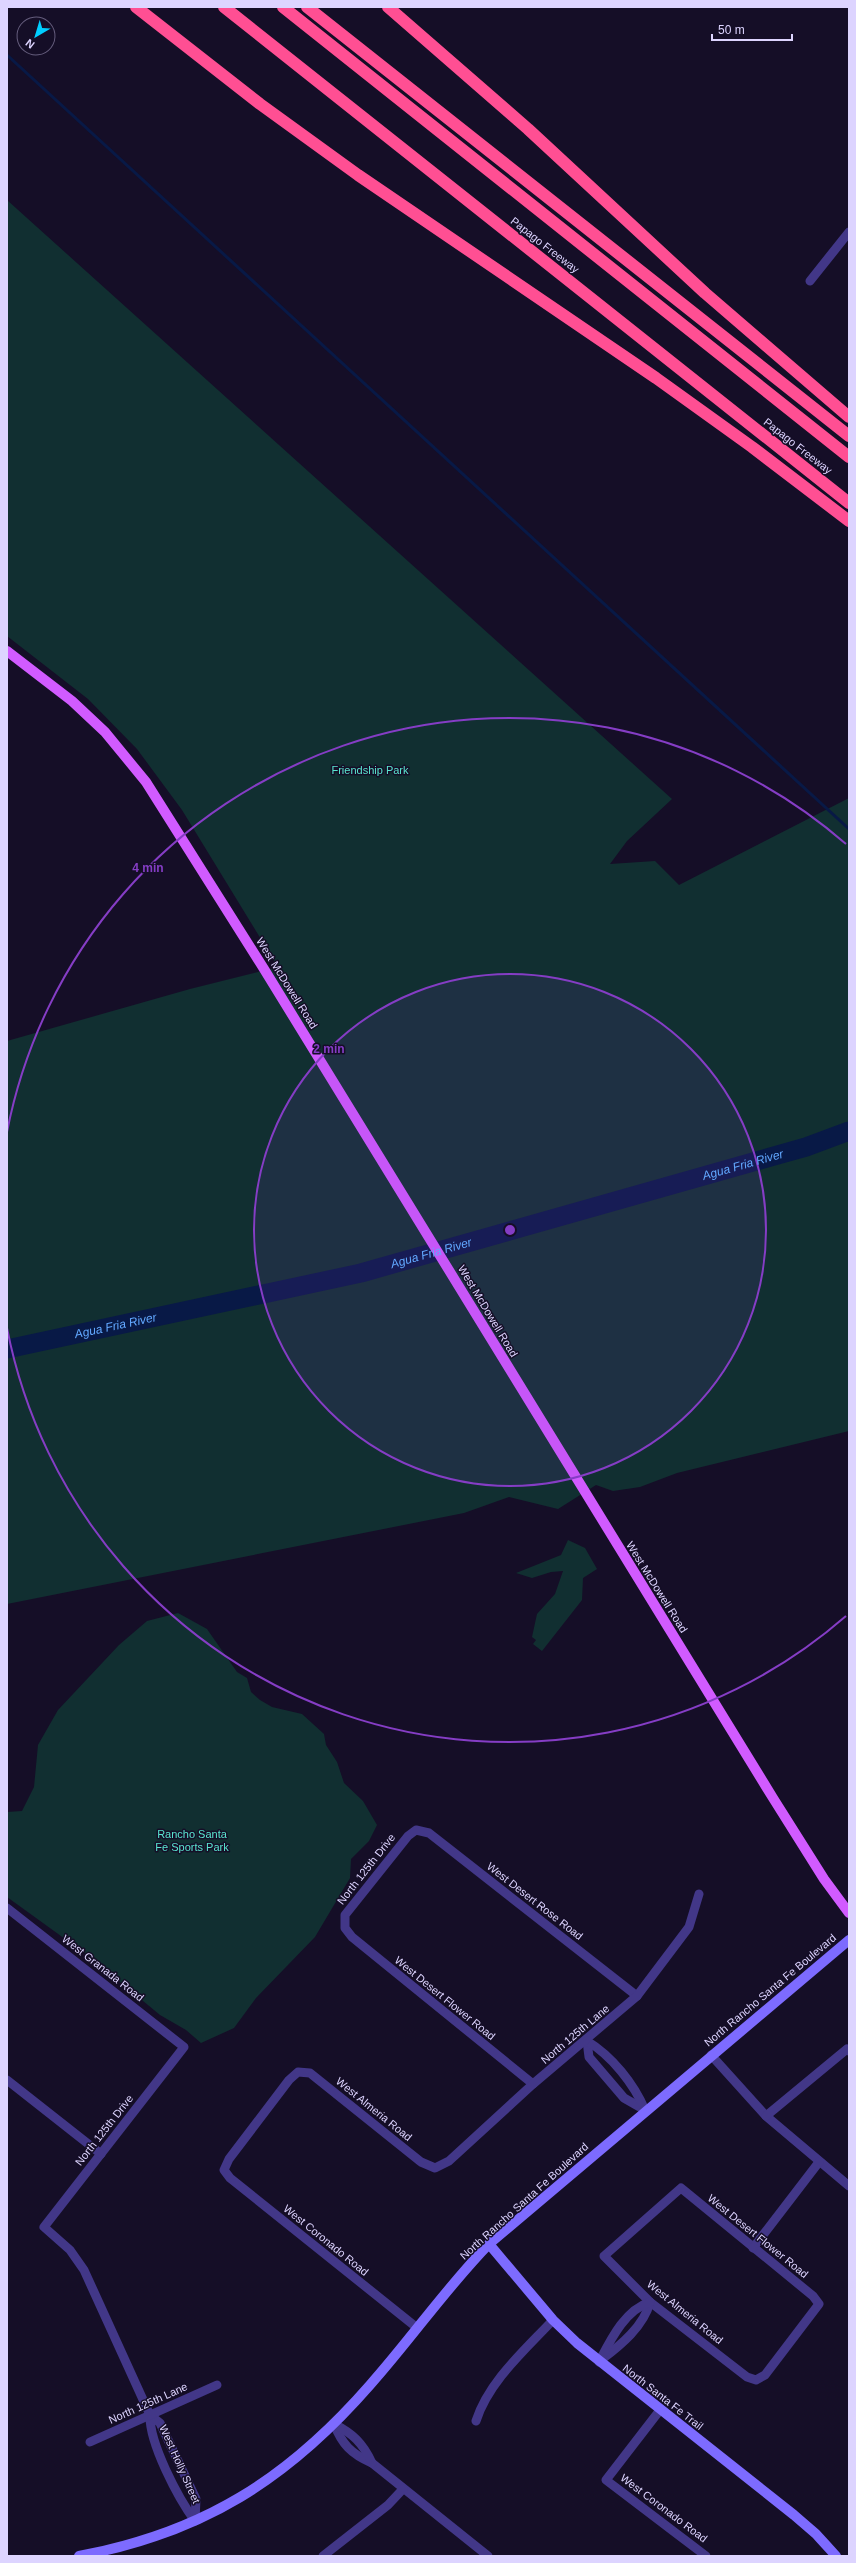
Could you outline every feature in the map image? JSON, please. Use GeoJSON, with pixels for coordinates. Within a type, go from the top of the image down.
{"type":"FeatureCollection","features":[{"type":"Feature","properties":{"kind":"highway"},"geometry":{"type":"LineString","coordinates":[[136,7],[260,104],[358,176],[656,378],[752,447],[849,521]]}},
{"type":"Feature","properties":{"kind":"highway","name":"Papago Freeway"},"geometry":{"type":"LineString","coordinates":[[224,7],[849,503]]}},
{"type":"Feature","properties":{"kind":"highway"},"geometry":{"type":"LineString","coordinates":[[283,7],[849,457]]}},
{"type":"Feature","properties":{"kind":"highway"},"geometry":{"type":"LineString","coordinates":[[307,7],[849,436]]}},
{"type":"Feature","properties":{"kind":"highway"},"geometry":{"type":"LineString","coordinates":[[388,7],[528,129],[705,293],[849,417]]}},
{"type":"Feature","properties":{"kind":"main road","name":"West McDowell Road"},"geometry":{"type":"LineString","coordinates":[[7,651],[72,701],[128,757],[178,830],[785,1817],[824,1879],[849,1912]]}},
{"type":"Feature","properties":{"kind":"street"},"geometry":{"type":"LineString","coordinates":[[810,281],[849,232]]}},
{"type":"Feature","properties":{"kind":"street","name":"North 125th Drive"},"geometry":{"type":"LineString","coordinates":[[345,1928],[345,1915],[408,1836],[416,1830]]}},
{"type":"Feature","properties":{"kind":"street","name":"West Desert Rose Road"},"geometry":{"type":"LineString","coordinates":[[416,1830],[429,1833],[637,1996]]}},
{"type":"Feature","properties":{"kind":"street","name":"North 125th Lane"},"geometry":{"type":"LineString","coordinates":[[435,2168],[449,2161],[533,2084],[586,2041],[637,1996],[689,1927],[699,1894]]}},
{"type":"Feature","properties":{"kind":"street","name":"West Granada Road"},"geometry":{"type":"LineString","coordinates":[[7,1908],[184,2047]]}},
{"type":"Feature","properties":{"kind":"street","name":"West Desert Flower Road"},"geometry":{"type":"LineString","coordinates":[[345,1928],[352,1937],[533,2084]]}},
{"type":"Feature","properties":{"kind":"street","name":"North Rancho Santa Fe Boulevard"},"geometry":{"type":"LineString","coordinates":[[79,2556],[138,2542],[195,2521],[267,2481],[291,2464],[334,2424],[372,2384],[416,2327],[460,2274],[490,2244],[645,2110],[849,1940]]}},
{"type":"Feature","properties":{"kind":"street"},"geometry":{"type":"LineString","coordinates":[[586,2041],[590,2057],[624,2098],[645,2110]]}},
{"type":"Feature","properties":{"kind":"street"},"geometry":{"type":"LineString","coordinates":[[586,2041],[601,2049],[638,2093],[645,2110]]}},
{"type":"Feature","properties":{"kind":"street","name":"North 125th Drive"},"geometry":{"type":"LineString","coordinates":[[44,2228],[184,2047]]}},
{"type":"Feature","properties":{"kind":"street"},"geometry":{"type":"LineString","coordinates":[[766,2116],[848,2050]]}},
{"type":"Feature","properties":{"kind":"street"},"geometry":{"type":"LineString","coordinates":[[711,2055],[766,2116],[849,2186]]}},
{"type":"Feature","properties":{"kind":"street","name":"West Almeria Road"},"geometry":{"type":"LineString","coordinates":[[224,2170],[233,2153],[298,2072],[310,2073],[421,2162],[435,2168]]}},
{"type":"Feature","properties":{"kind":"street"},"geometry":{"type":"LineString","coordinates":[[7,2080],[101,2154]]}},
{"type":"Feature","properties":{"kind":"street"},"geometry":{"type":"LineString","coordinates":[[753,2248],[819,2162]]}},
{"type":"Feature","properties":{"kind":"street","name":"West Coronado Road"},"geometry":{"type":"LineString","coordinates":[[224,2170],[230,2178],[416,2327]]}},
{"type":"Feature","properties":{"kind":"street","name":"West Desert Flower Road"},"geometry":{"type":"LineString","coordinates":[[604,2256],[681,2188],[813,2296],[819,2304],[765,2375],[756,2380]]}},
{"type":"Feature","properties":{"kind":"street","name":"West Holly Street"},"geometry":{"type":"LineString","coordinates":[[44,2228],[70,2250],[84,2270],[150,2415],[150,2429],[182,2503],[195,2521]]}},
{"type":"Feature","properties":{"kind":"street","name":"North Santa Fe Trail"},"geometry":{"type":"LineString","coordinates":[[490,2244],[553,2320],[599,2362],[816,2534],[836,2556]]}},
{"type":"Feature","properties":{"kind":"street","name":"West Almeria Road"},"geometry":{"type":"LineString","coordinates":[[604,2256],[650,2302],[747,2377],[756,2380]]}},
{"type":"Feature","properties":{"kind":"street"},"geometry":{"type":"LineString","coordinates":[[599,2362],[621,2345],[647,2314],[650,2302]]}},
{"type":"Feature","properties":{"kind":"street"},"geometry":{"type":"LineString","coordinates":[[476,2421],[482,2402],[510,2366],[553,2320]]}},
{"type":"Feature","properties":{"kind":"street","name":"North 125th Lane"},"geometry":{"type":"LineString","coordinates":[[90,2442],[216,2385]]}},
{"type":"Feature","properties":{"kind":"street","name":"West Coronado Road"},"geometry":{"type":"LineString","coordinates":[[660,2410],[606,2480],[706,2556]]}},
{"type":"Feature","properties":{"kind":"street","name":"West Holly Street"},"geometry":{"type":"LineString","coordinates":[[150,2415],[160,2423],[196,2499],[195,2521]]}},
{"type":"Feature","properties":{"kind":"street"},"geometry":{"type":"LineString","coordinates":[[334,2424],[340,2441],[356,2456],[372,2462],[403,2489],[488,2556]]}},
{"type":"Feature","properties":{"kind":"street"},"geometry":{"type":"LineString","coordinates":[[334,2424],[352,2434],[365,2448],[372,2462]]}},
{"type":"Feature","properties":{"kind":"street"},"geometry":{"type":"LineString","coordinates":[[323,2556],[382,2509],[403,2489]]}},
{"type":"Feature","properties":{"kind":"green space","name":"Friendship Park"},"geometry":{"type":"Polygon","coordinates":[[[7,200],[672,799],[627,841],[610,864],[655,861],[679,885],[849,798],[849,1431],[677,1473],[640,1487],[613,1491],[596,1485],[558,1509],[509,1497],[464,1513],[7,1604],[7,1041],[190,989],[278,967],[182,810],[137,749],[88,699],[7,636],[7,200]]]}},
{"type":"Feature","properties":{"kind":"green space"},"geometry":{"type":"Polygon","coordinates":[[[568,1540],[585,1548],[597,1569],[583,1578],[582,1600],[542,1651],[533,1644],[536,1640],[532,1637],[537,1614],[555,1594],[563,1571],[551,1572],[532,1578],[516,1573],[561,1555],[568,1540]]]}},
{"type":"Feature","properties":{"kind":"green space","name":"Rancho Santa Fe Sports Park"},"geometry":{"type":"Polygon","coordinates":[[[178,1613],[207,1629],[237,1672],[247,1678],[251,1692],[260,1700],[272,1707],[302,1714],[324,1734],[326,1745],[337,1762],[344,1783],[363,1801],[377,1825],[369,1841],[351,1859],[350,1878],[315,1937],[256,1998],[234,2028],[201,2043],[186,2030],[160,2015],[90,1957],[7,1897],[7,1812],[22,1811],[34,1787],[38,1745],[58,1710],[119,1645],[147,1621],[178,1613]]]}},
{"type":"Feature","properties":{"kind":"waterway"},"geometry":{"type":"LineString","coordinates":[[7,55],[849,829]]}},
{"type":"Feature","properties":{"kind":"waterway","name":"Agua Fria River"},"geometry":{"type":"LineString","coordinates":[[7,1349],[361,1273],[806,1147],[849,1131]]}}]}
